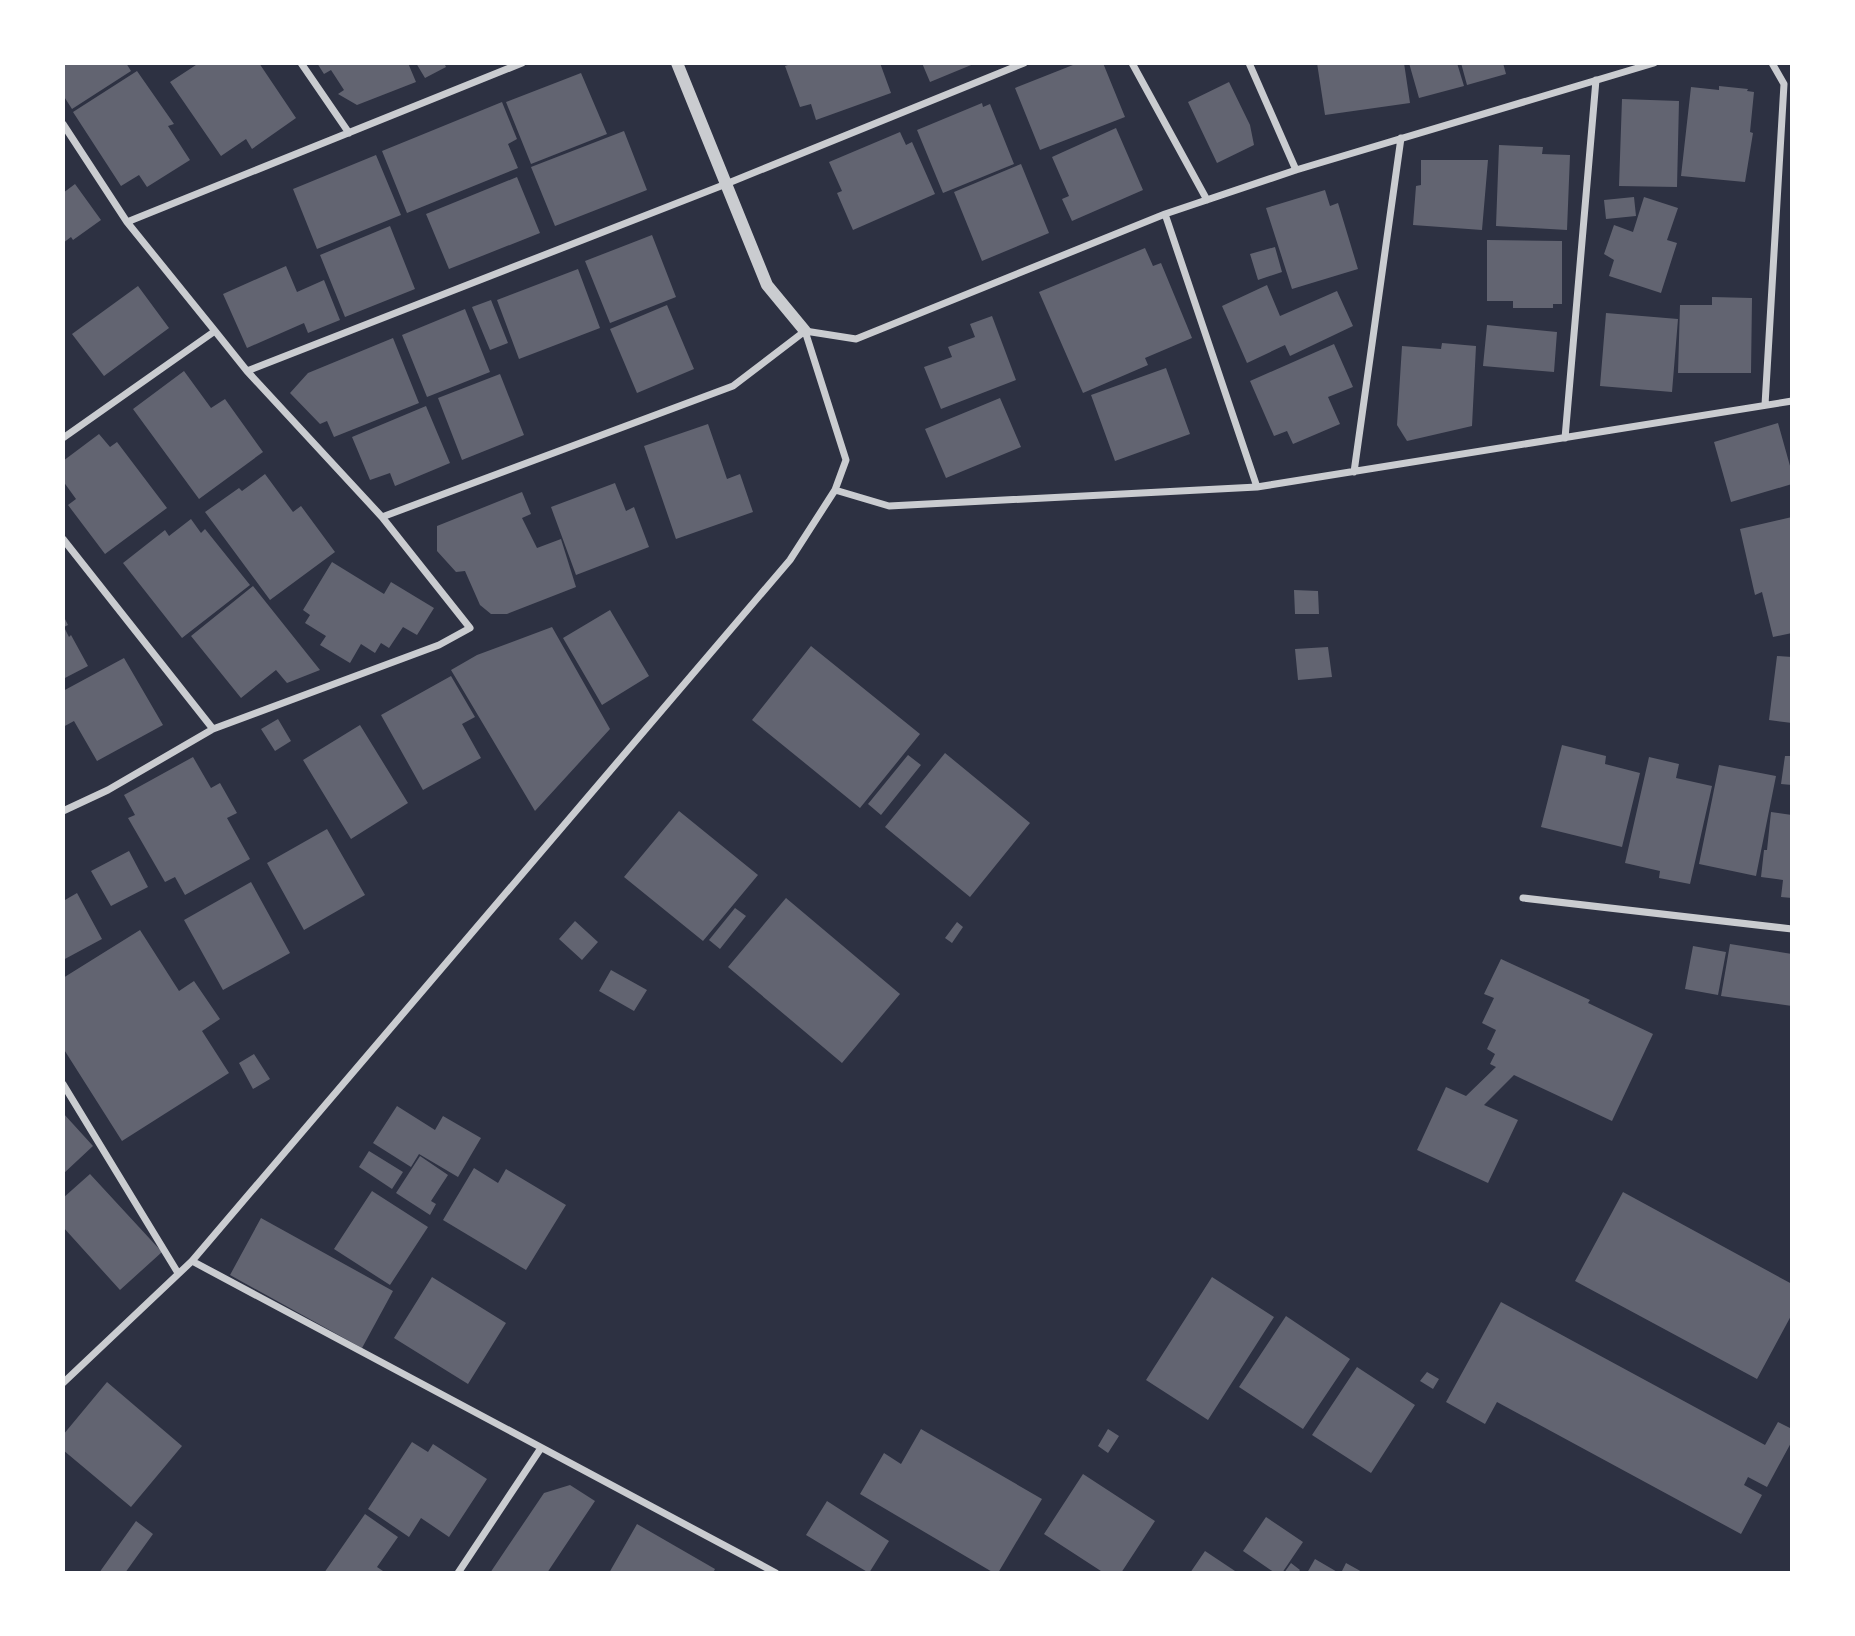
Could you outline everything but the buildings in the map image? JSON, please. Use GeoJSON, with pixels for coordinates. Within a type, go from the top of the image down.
{"type":"FeatureCollection","features":[{"type":"Feature","properties":{"kind":"street"},"geometry":{"type":"LineString","coordinates":[[301,63],[349,133]]}},
{"type":"Feature","properties":{"kind":"street"},"geometry":{"type":"LineString","coordinates":[[127,222],[522,63]]}},
{"type":"Feature","properties":{"kind":"street"},"geometry":{"type":"LineString","coordinates":[[63,1383],[192,1261],[790,560],[835,489],[846,460],[804,331],[766,285],[677,63]]}},
{"type":"Feature","properties":{"kind":"street"},"geometry":{"type":"LineString","coordinates":[[247,371],[726,184],[1024,63]]}},
{"type":"Feature","properties":{"kind":"street"},"geometry":{"type":"LineString","coordinates":[[1132,63],[1207,200]]}},
{"type":"Feature","properties":{"kind":"street"},"geometry":{"type":"LineString","coordinates":[[1249,63],[1296,170]]}},
{"type":"Feature","properties":{"kind":"street"},"geometry":{"type":"LineString","coordinates":[[383,517],[733,386],[804,331],[856,339],[1165,214],[1296,170],[1654,63]]}},
{"type":"Feature","properties":{"kind":"street"},"geometry":{"type":"LineString","coordinates":[[1765,405],[1784,83],[1772,63]]}},
{"type":"Feature","properties":{"kind":"street"},"geometry":{"type":"LineString","coordinates":[[1565,438],[1596,80]]}},
{"type":"Feature","properties":{"kind":"street"},"geometry":{"type":"LineString","coordinates":[[63,124],[127,222],[247,371],[383,517],[470,628],[439,645],[213,729],[108,790],[63,811]]}},
{"type":"Feature","properties":{"kind":"street"},"geometry":{"type":"LineString","coordinates":[[1354,472],[1402,138]]}},
{"type":"Feature","properties":{"kind":"street"},"geometry":{"type":"LineString","coordinates":[[1165,214],[1257,487]]}},
{"type":"Feature","properties":{"kind":"street"},"geometry":{"type":"LineString","coordinates":[[63,438],[215,331]]}},
{"type":"Feature","properties":{"kind":"street"},"geometry":{"type":"LineString","coordinates":[[835,489],[889,506],[1257,487],[1792,401]]}},
{"type":"Feature","properties":{"kind":"street"},"geometry":{"type":"LineString","coordinates":[[63,539],[213,729]]}},
{"type":"Feature","properties":{"kind":"street"},"geometry":{"type":"LineString","coordinates":[[1523,898],[1792,929]]}},
{"type":"Feature","properties":{"kind":"street"},"geometry":{"type":"LineString","coordinates":[[63,1084],[178,1273]]}},
{"type":"Feature","properties":{"kind":"street"},"geometry":{"type":"LineString","coordinates":[[192,1261],[776,1573]]}},
{"type":"Feature","properties":{"kind":"street"},"geometry":{"type":"LineString","coordinates":[[458,1573],[541,1448]]}}]}
